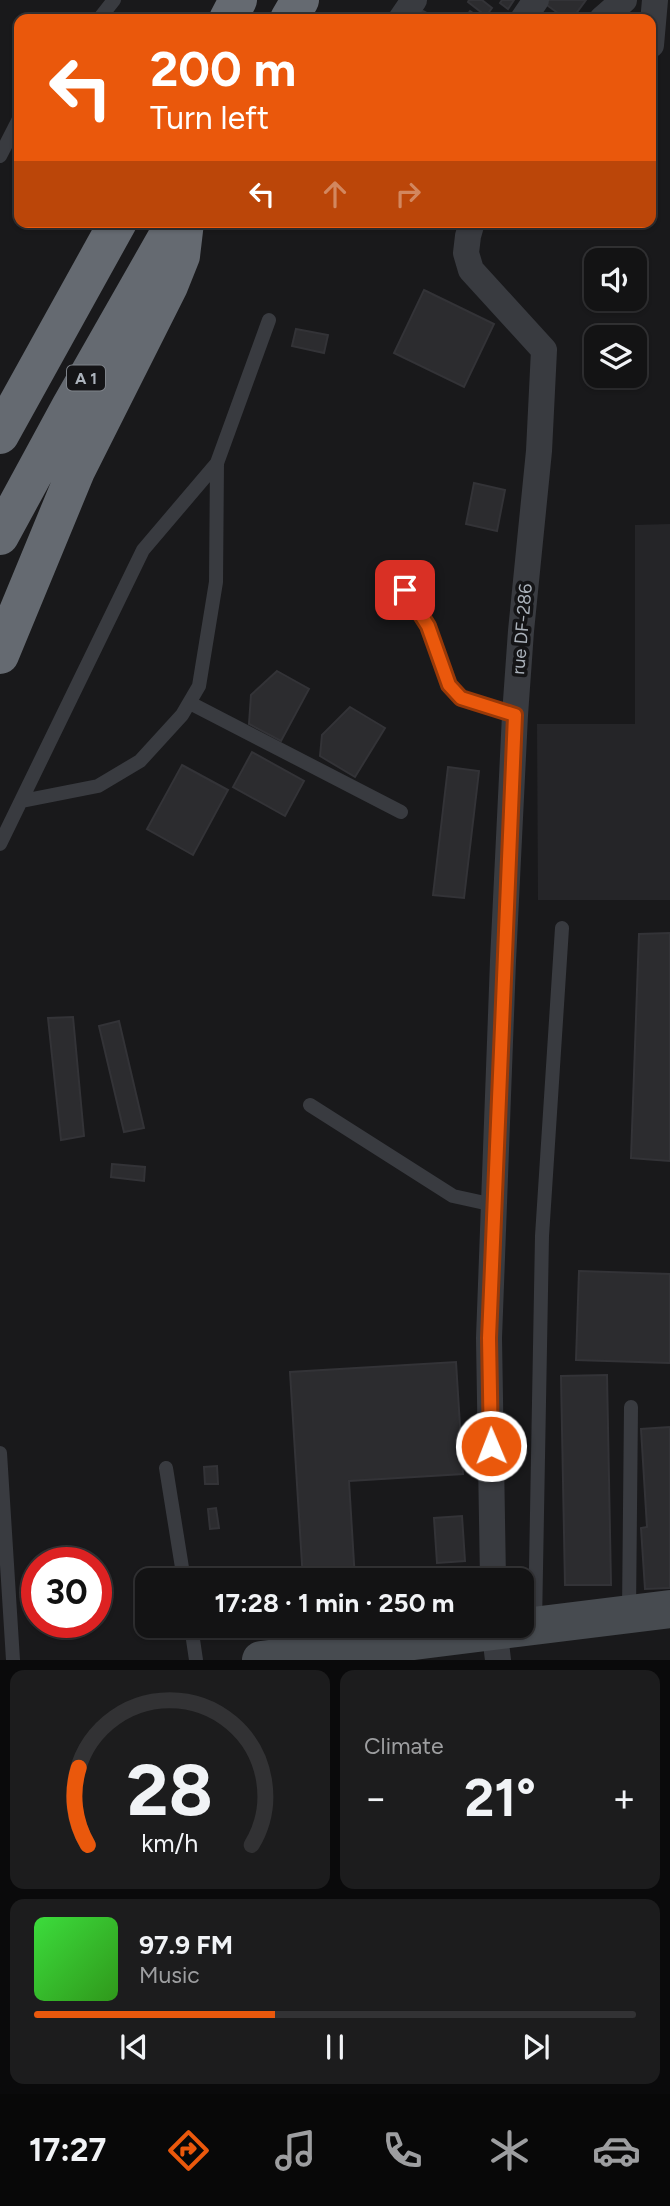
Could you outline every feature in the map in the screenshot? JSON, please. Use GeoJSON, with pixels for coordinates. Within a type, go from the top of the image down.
{"type":"FeatureCollection","features":[{"type":"Feature","properties":{"kind":"highway","name":"A 1"},"geometry":{"type":"LineString","coordinates":[[0,435],[115,228]]}},
{"type":"Feature","properties":{"kind":"highway","name":"A 1"},"geometry":{"type":"LineString","coordinates":[[0,536],[172,228]]}},
{"type":"Feature","properties":{"kind":"highway"},"geometry":{"type":"LineString","coordinates":[[0,655],[76,471],[169,286],[181,256],[184,228]]}},
{"type":"Feature","properties":{"kind":"main road"},"geometry":{"type":"LineString","coordinates":[[261,1660],[496,1639],[535,1625],[670,1609]]}},
{"type":"Feature","properties":{"kind":"street"},"geometry":{"type":"LineString","coordinates":[[609,14],[624,0]]}},
{"type":"Feature","properties":{"kind":"street","name":"rue DF-286"},"geometry":{"type":"LineString","coordinates":[[470,228],[466,253],[471,270],[544,349],[540,451],[515,715],[494,1205],[489,1338],[493,1568]]}},
{"type":"Feature","properties":{"kind":"lane"},"geometry":{"type":"LineString","coordinates":[[103,14],[114,0]]}},
{"type":"Feature","properties":{"kind":"lane"},"geometry":{"type":"LineString","coordinates":[[0,156],[14,129]]}},
{"type":"Feature","properties":{"kind":"lane"},"geometry":{"type":"LineString","coordinates":[[22,801],[98,786],[141,761],[182,715],[199,686],[216,582],[217,463],[269,320]]}},
{"type":"Feature","properties":{"kind":"lane"},"geometry":{"type":"LineString","coordinates":[[0,844],[143,550],[217,463]]}},
{"type":"Feature","properties":{"kind":"lane"},"geometry":{"type":"LineString","coordinates":[[405,590],[428,626],[449,685],[461,698],[515,715]]}},
{"type":"Feature","properties":{"kind":"lane"},"geometry":{"type":"LineString","coordinates":[[190,703],[401,811]]}},
{"type":"Feature","properties":{"kind":"lane"},"geometry":{"type":"LineString","coordinates":[[535,1625],[542,1236],[562,928]]}},
{"type":"Feature","properties":{"kind":"lane"},"geometry":{"type":"LineString","coordinates":[[310,1105],[453,1196],[494,1205]]}},
{"type":"Feature","properties":{"kind":"lane"},"geometry":{"type":"LineString","coordinates":[[629,1613],[631,1406]]}},
{"type":"Feature","properties":{"kind":"lane"},"geometry":{"type":"LineString","coordinates":[[0,1453],[13,1660]]}},
{"type":"Feature","properties":{"kind":"lane"},"geometry":{"type":"LineString","coordinates":[[166,1468],[182,1568]]}},
{"type":"Feature","properties":{"kind":"lane"},"geometry":{"type":"LineString","coordinates":[[193,1638],[196,1660]]}},
{"type":"Feature","properties":{"kind":"shaded area"},"geometry":{"type":"Polygon","coordinates":[[[670,524],[670,900],[538,900],[537,724],[635,724],[635,525],[670,524]]]}},
{"type":"Feature","properties":{"kind":"building"},"geometry":{"type":"Polygon","coordinates":[[[482,0],[492,8],[488,14],[483,14],[468,2],[482,0]]]}},
{"type":"Feature","properties":{"kind":"building"},"geometry":{"type":"Polygon","coordinates":[[[502,0],[514,0],[508,9],[500,3],[502,0]]]}},
{"type":"Feature","properties":{"kind":"building"},"geometry":{"type":"Polygon","coordinates":[[[547,0],[586,0],[576,14],[559,14],[544,3],[547,0]]]}},
{"type":"Feature","properties":{"kind":"building"},"geometry":{"type":"Polygon","coordinates":[[[419,9],[428,14],[416,14],[419,9]]]}},
{"type":"Feature","properties":{"kind":"building"},"geometry":{"type":"Polygon","coordinates":[[[424,290],[494,324],[464,387],[394,353],[424,290]]]}},
{"type":"Feature","properties":{"kind":"building"},"geometry":{"type":"Polygon","coordinates":[[[296,329],[328,335],[324,353],[292,346],[296,329]]]}},
{"type":"Feature","properties":{"kind":"building"},"geometry":{"type":"Polygon","coordinates":[[[474,483],[505,490],[497,531],[466,524],[474,483]]]}},
{"type":"Feature","properties":{"kind":"building"},"geometry":{"type":"Polygon","coordinates":[[[277,671],[309,689],[281,741],[249,724],[251,695],[277,671]]]}},
{"type":"Feature","properties":{"kind":"building"},"geometry":{"type":"Polygon","coordinates":[[[350,707],[385,728],[355,777],[320,756],[322,735],[350,707]]]}},
{"type":"Feature","properties":{"kind":"building"},"geometry":{"type":"Polygon","coordinates":[[[252,752],[304,781],[285,816],[233,787],[252,752]]]}},
{"type":"Feature","properties":{"kind":"building"},"geometry":{"type":"Polygon","coordinates":[[[182,765],[228,790],[193,855],[147,829],[182,765]]]}},
{"type":"Feature","properties":{"kind":"building"},"geometry":{"type":"Polygon","coordinates":[[[448,767],[479,771],[464,898],[433,895],[448,767]]]}},
{"type":"Feature","properties":{"kind":"building"},"geometry":{"type":"Polygon","coordinates":[[[670,933],[670,1161],[631,1158],[639,934],[670,933]]]}},
{"type":"Feature","properties":{"kind":"building"},"geometry":{"type":"Polygon","coordinates":[[[73,1017],[84,1136],[61,1140],[48,1018],[73,1017]]]}},
{"type":"Feature","properties":{"kind":"building"},"geometry":{"type":"Polygon","coordinates":[[[119,1021],[144,1128],[124,1132],[99,1026],[119,1021]]]}},
{"type":"Feature","properties":{"kind":"building"},"geometry":{"type":"Polygon","coordinates":[[[112,1164],[145,1167],[144,1181],[111,1177],[112,1164]]]}},
{"type":"Feature","properties":{"kind":"building"},"geometry":{"type":"Polygon","coordinates":[[[579,1271],[670,1274],[670,1363],[576,1360],[579,1271]]]}},
{"type":"Feature","properties":{"kind":"building"},"geometry":{"type":"Polygon","coordinates":[[[456,1362],[463,1474],[349,1481],[354,1568],[302,1568],[290,1372],[456,1362]]]}},
{"type":"Feature","properties":{"kind":"building"},"geometry":{"type":"Polygon","coordinates":[[[607,1375],[611,1585],[565,1585],[561,1376],[607,1375]]]}},
{"type":"Feature","properties":{"kind":"building"},"geometry":{"type":"Polygon","coordinates":[[[670,1427],[670,1588],[645,1589],[641,1528],[647,1527],[641,1429],[670,1427]]]}},
{"type":"Feature","properties":{"kind":"building"},"geometry":{"type":"Polygon","coordinates":[[[217,1466],[218,1484],[205,1484],[204,1467],[217,1466]]]}},
{"type":"Feature","properties":{"kind":"building"},"geometry":{"type":"Polygon","coordinates":[[[216,1508],[219,1528],[210,1529],[208,1509],[216,1508]]]}},
{"type":"Feature","properties":{"kind":"building"},"geometry":{"type":"Polygon","coordinates":[[[462,1516],[465,1561],[437,1563],[434,1518],[462,1516]]]}},
{"type":"Feature","properties":{"kind":"route"},"geometry":{"type":"LineString","coordinates":[[405,590],[428,626],[449,685],[461,698],[515,715],[489,1338],[491,1446]]}}]}
